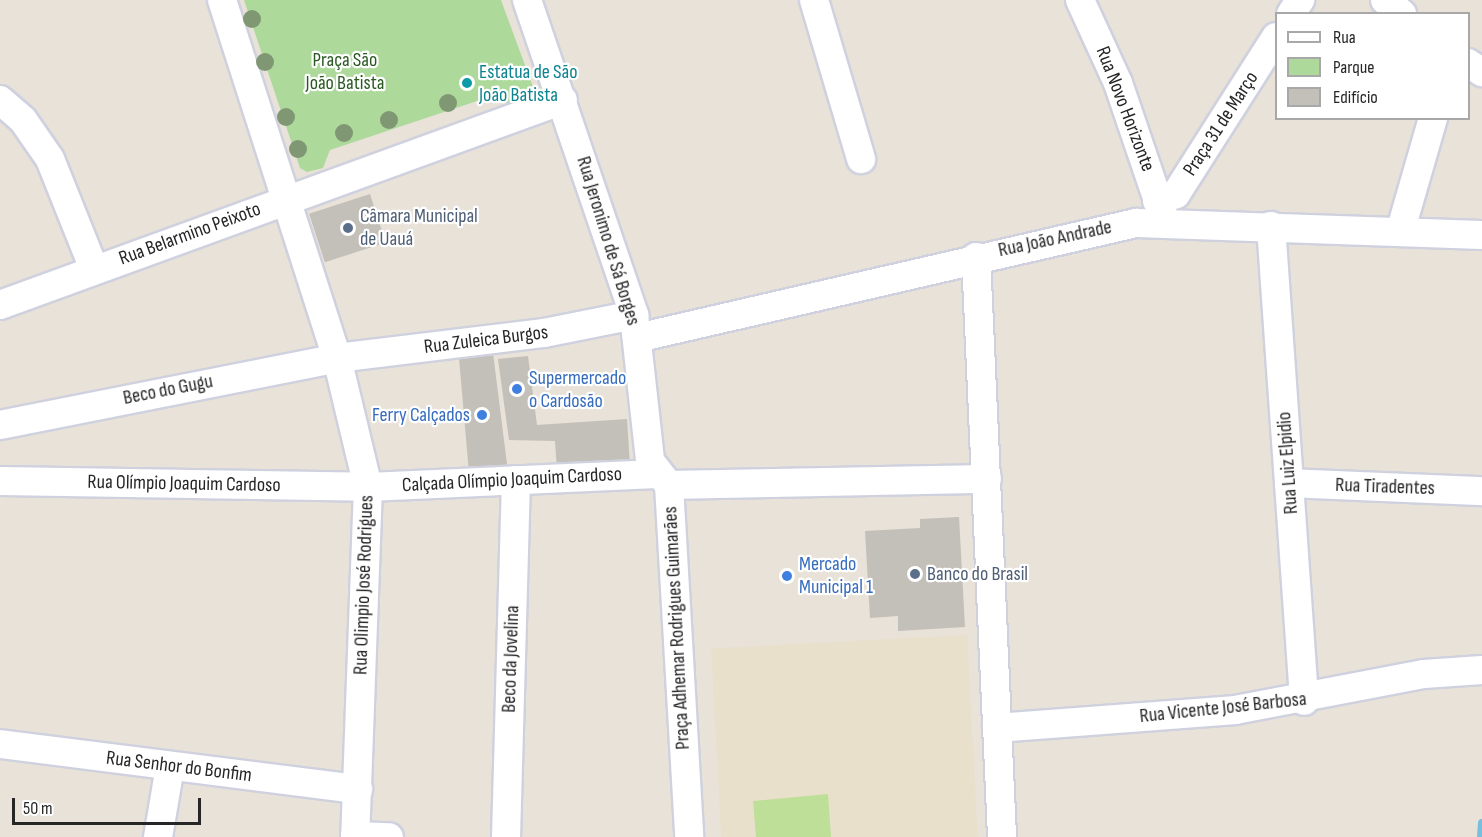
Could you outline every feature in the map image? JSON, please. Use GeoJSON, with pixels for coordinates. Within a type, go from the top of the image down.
{"type":"FeatureCollection","features":[{"type":"Feature","properties":{"kind":"street"},"geometry":{"type":"LineString","coordinates":[[222,0],[285,200],[562,100],[527,0]]}},
{"type":"Feature","properties":{"kind":"street"},"geometry":{"type":"LineString","coordinates":[[814,0],[861,159]]}},
{"type":"Feature","properties":{"kind":"street","name":"Rua Novo Horizonte"},"geometry":{"type":"LineString","coordinates":[[1080,0],[1118,83],[1161,211]]}},
{"type":"Feature","properties":{"kind":"street"},"geometry":{"type":"LineString","coordinates":[[1385,0],[1400,12]]}},
{"type":"Feature","properties":{"kind":"street","name":"Praça 31 de Março"},"geometry":{"type":"LineString","coordinates":[[1161,211],[1176,194],[1275,39]]}},
{"type":"Feature","properties":{"kind":"street"},"geometry":{"type":"LineString","coordinates":[[0,100],[22,120],[50,159],[94,269]]}},
{"type":"Feature","properties":{"kind":"street","name":"Rua Jeronimo de Sá Borges"},"geometry":{"type":"LineString","coordinates":[[562,100],[636,326],[650,461],[663,480]]}},
{"type":"Feature","properties":{"kind":"street"},"geometry":{"type":"LineString","coordinates":[[1401,229],[1432,120]]}},
{"type":"Feature","properties":{"kind":"street","name":"Rua Belarmino Peixoto"},"geometry":{"type":"LineString","coordinates":[[0,305],[285,200]]}},
{"type":"Feature","properties":{"kind":"street","name":"Rua Olimpio José Rodrigues"},"geometry":{"type":"LineString","coordinates":[[285,200],[337,358],[368,487],[355,836]]}},
{"type":"Feature","properties":{"kind":"street","name":"Rua João Andrade"},"geometry":{"type":"LineString","coordinates":[[636,326],[976,256],[1091,230],[1161,211],[1271,226],[1401,229],[1482,235]]}},
{"type":"Feature","properties":{"kind":"street","name":"Rua Luiz Elpidio"},"geometry":{"type":"LineString","coordinates":[[1271,226],[1304,701]]}},
{"type":"Feature","properties":{"kind":"street"},"geometry":{"type":"LineString","coordinates":[[976,256],[1002,837]]}},
{"type":"Feature","properties":{"kind":"street","name":"Rua Zuleica Burgos"},"geometry":{"type":"LineString","coordinates":[[337,358],[544,333],[636,326]]}},
{"type":"Feature","properties":{"kind":"street","name":"Beco do Gugu"},"geometry":{"type":"LineString","coordinates":[[0,425],[337,358]]}},
{"type":"Feature","properties":{"kind":"street","name":"Praça Adhemar Rodrigues Guimarães"},"geometry":{"type":"LineString","coordinates":[[689,837],[663,480],[987,479]]}},
{"type":"Feature","properties":{"kind":"street","name":"Calçada Olímpio Joaquim Cardoso"},"geometry":{"type":"LineString","coordinates":[[368,487],[516,480],[663,480]]}},
{"type":"Feature","properties":{"kind":"street","name":"Beco da Jovelina"},"geometry":{"type":"LineString","coordinates":[[506,837],[516,480]]}},
{"type":"Feature","properties":{"kind":"street","name":"Rua Olímpio Joaquim Cardoso"},"geometry":{"type":"LineString","coordinates":[[0,481],[368,487]]}},
{"type":"Feature","properties":{"kind":"street","name":"Rua Tiradentes"},"geometry":{"type":"LineString","coordinates":[[1289,483],[1482,492]]}},
{"type":"Feature","properties":{"kind":"street","name":"Rua Vicente José Barbosa"},"geometry":{"type":"LineString","coordinates":[[997,728],[1304,701],[1424,674],[1482,670]]}},
{"type":"Feature","properties":{"kind":"street","name":"Rua Senhor do Bonfim"},"geometry":{"type":"LineString","coordinates":[[0,744],[358,789]]}},
{"type":"Feature","properties":{"kind":"street"},"geometry":{"type":"LineString","coordinates":[[158,837],[170,767]]}},
{"type":"Feature","properties":{"kind":"street"},"geometry":{"type":"LineString","coordinates":[[355,836],[389,837]]}},
{"type":"Feature","properties":{"kind":"shaded area"},"geometry":{"type":"Polygon","coordinates":[[[967,635],[978,837],[721,837],[711,648],[967,635]]]}},
{"type":"Feature","properties":{"kind":"green space","name":"Praça São João Batista"},"geometry":{"type":"Polygon","coordinates":[[[244,0],[501,0],[533,87],[527,100],[511,106],[492,96],[330,150],[323,168],[307,172],[300,168],[244,0]]]}},
{"type":"Feature","properties":{"kind":"green space"},"geometry":{"type":"Polygon","coordinates":[[[828,794],[831,837],[756,837],[753,801],[828,794]]]}},
{"type":"Feature","properties":{"kind":"building","name":"Câmara Municipal de Uauá"},"geometry":{"type":"Polygon","coordinates":[[[370,194],[386,243],[325,262],[309,214],[370,194]]]}},
{"type":"Feature","properties":{"kind":"building","name":"Ferry Calçados"},"geometry":{"type":"Polygon","coordinates":[[[493,353],[508,472],[469,473],[459,358],[493,353]]]}},
{"type":"Feature","properties":{"kind":"building","name":"Supermercado o Cardosão"},"geometry":{"type":"Polygon","coordinates":[[[528,356],[537,425],[627,419],[630,465],[557,470],[555,441],[509,440],[498,359],[528,356]]]}},
{"type":"Feature","properties":{"kind":"building","name":"Banco do Brasil"},"geometry":{"type":"Polygon","coordinates":[[[959,517],[965,627],[898,631],[898,616],[870,618],[865,531],[920,528],[920,519],[959,517]]]}},
{"type":"Feature","properties":{"kind":"waterway"},"geometry":{"type":"LineString","coordinates":[[1481,837],[1482,823]]}},
{"type":"Feature","properties":{"kind":"place","name":"Estatua de São João Batista"},"geometry":{"type":"Point","coordinates":[467,83]}},
{"type":"Feature","properties":{"kind":"place","name":"Câmara Municipal de Uauá"},"geometry":{"type":"Point","coordinates":[348,228]}},
{"type":"Feature","properties":{"kind":"place","name":"Supermercado o Cardosão"},"geometry":{"type":"Point","coordinates":[517,389]}},
{"type":"Feature","properties":{"kind":"place","name":"Ferry Calçados"},"geometry":{"type":"Point","coordinates":[482,415]}},
{"type":"Feature","properties":{"kind":"place","name":"Banco do Brasil"},"geometry":{"type":"Point","coordinates":[915,574]}},
{"type":"Feature","properties":{"kind":"place","name":"Mercado Municipal 1"},"geometry":{"type":"Point","coordinates":[787,576]}}]}
